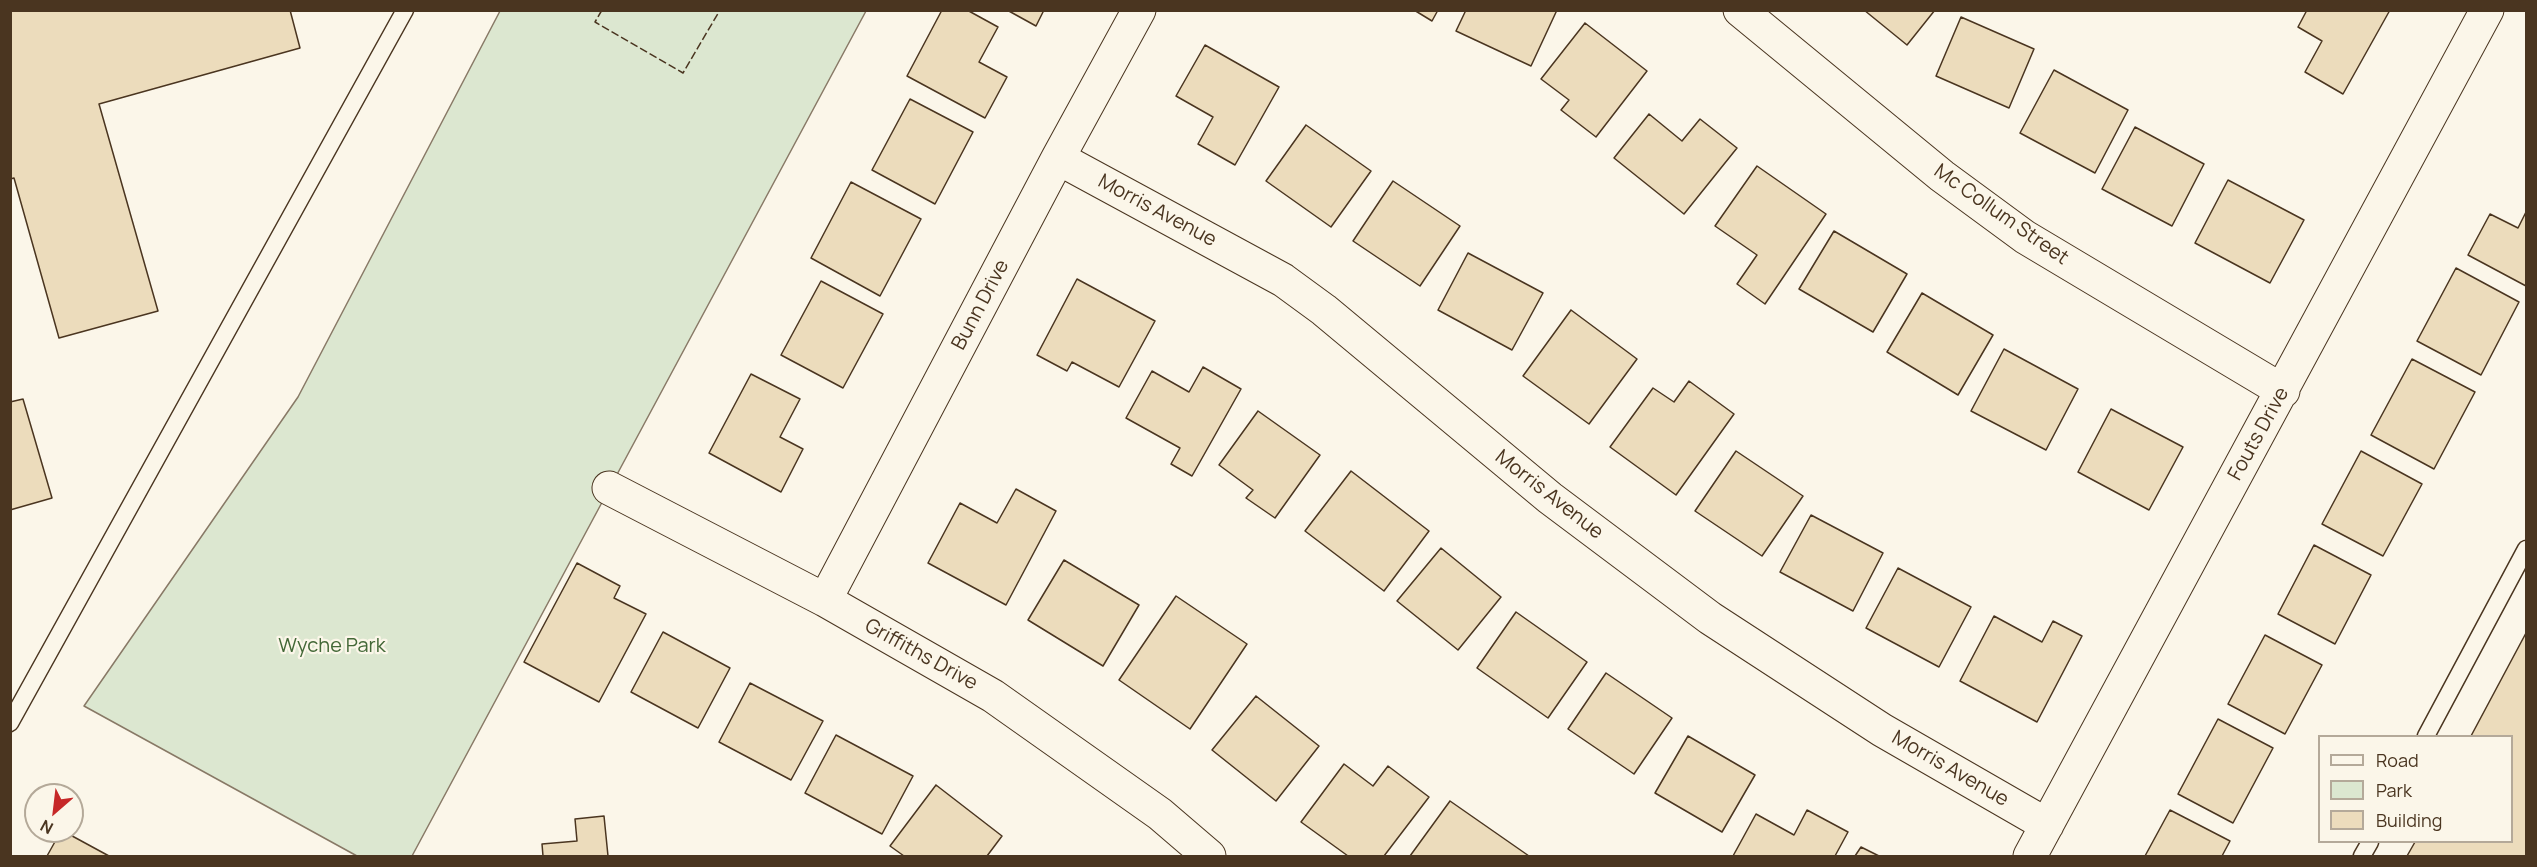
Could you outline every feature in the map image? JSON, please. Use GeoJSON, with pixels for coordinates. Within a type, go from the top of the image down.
{"type":"FeatureCollection","features":[{"type":"Feature","properties":{"kind":"street","name":"Bunn Drive"},"geometry":{"type":"LineString","coordinates":[[825,600],[1139,10]]}},
{"type":"Feature","properties":{"kind":"street","name":"Mc Collum Street"},"geometry":{"type":"LineString","coordinates":[[1740,10],[1942,176],[2025,237],[2283,391]]}},
{"type":"Feature","properties":{"kind":"street","name":"Fouts Drive"},"geometry":{"type":"LineString","coordinates":[[2030,856],[2487,10]]}},
{"type":"Feature","properties":{"kind":"street","name":"Morris Avenue"},"geometry":{"type":"LineString","coordinates":[[1058,159],[1283,280],[1324,310],[1550,498],[1710,618],[1882,730],[2047,825]]}},
{"type":"Feature","properties":{"kind":"street","name":"Griffiths Drive"},"geometry":{"type":"LineString","coordinates":[[609,488],[825,600],[993,696],[1150,808],[1209,856]]}},
{"type":"Feature","properties":{"kind":"lane"},"geometry":{"type":"LineString","coordinates":[[10,723],[405,10]]}},
{"type":"Feature","properties":{"kind":"lane"},"geometry":{"type":"LineString","coordinates":[[2427,735],[2526,549]]}},
{"type":"Feature","properties":{"kind":"green space","name":"Wyche Park"},"geometry":{"type":"Polygon","coordinates":[[[500,11],[866,11],[412,856],[357,856],[84,706],[298,397],[500,11]]]}},
{"type":"Feature","properties":{"kind":"building"},"geometry":{"type":"Polygon","coordinates":[[[10,10],[290,10],[300,48],[99,104],[158,311],[59,338],[14,178],[10,179],[10,10]]]}},
{"type":"Feature","properties":{"kind":"building"},"geometry":{"type":"Polygon","coordinates":[[[942,10],[967,10],[998,27],[979,62],[1007,77],[985,118],[907,76],[942,10]]]}},
{"type":"Feature","properties":{"kind":"building"},"geometry":{"type":"Polygon","coordinates":[[[1007,10],[1044,10],[1036,26],[1007,10]]]}},
{"type":"Feature","properties":{"kind":"building"},"geometry":{"type":"Polygon","coordinates":[[[1414,10],[1438,10],[1432,21],[1414,10]]]}},
{"type":"Feature","properties":{"kind":"building"},"geometry":{"type":"Polygon","coordinates":[[[1466,10],[1557,10],[1531,66],[1456,31],[1466,10]]]}},
{"type":"Feature","properties":{"kind":"building"},"geometry":{"type":"Polygon","coordinates":[[[1864,10],[1935,10],[1907,45],[1864,10]]]}},
{"type":"Feature","properties":{"kind":"building"},"geometry":{"type":"Polygon","coordinates":[[[2307,10],[2390,10],[2343,94],[2305,72],[2322,41],[2298,27],[2307,10]]]}},
{"type":"Feature","properties":{"kind":"building"},"geometry":{"type":"Polygon","coordinates":[[[1961,17],[2034,49],[2009,108],[1936,76],[1961,17]]]}},
{"type":"Feature","properties":{"kind":"building"},"geometry":{"type":"Polygon","coordinates":[[[1585,23],[1647,71],[1596,137],[1561,110],[1569,100],[1541,79],[1585,23]]]}},
{"type":"Feature","properties":{"kind":"building"},"geometry":{"type":"Polygon","coordinates":[[[1205,45],[1279,87],[1235,165],[1198,144],[1213,117],[1176,96],[1205,45]]]}},
{"type":"Feature","properties":{"kind":"building"},"geometry":{"type":"Polygon","coordinates":[[[2054,70],[2128,110],[2095,173],[2020,133],[2054,70]]]}},
{"type":"Feature","properties":{"kind":"building"},"geometry":{"type":"Polygon","coordinates":[[[910,99],[973,132],[935,204],[872,170],[910,99]]]}},
{"type":"Feature","properties":{"kind":"building"},"geometry":{"type":"Polygon","coordinates":[[[1649,114],[1682,141],[1700,119],[1737,148],[1684,214],[1614,158],[1649,114]]]}},
{"type":"Feature","properties":{"kind":"building"},"geometry":{"type":"Polygon","coordinates":[[[1306,125],[1371,171],[1331,227],[1266,181],[1306,125]]]}},
{"type":"Feature","properties":{"kind":"building"},"geometry":{"type":"Polygon","coordinates":[[[2135,127],[2204,164],[2172,226],[2102,189],[2135,127]]]}},
{"type":"Feature","properties":{"kind":"building"},"geometry":{"type":"Polygon","coordinates":[[[1757,166],[1826,214],[1765,304],[1737,284],[1757,255],[1715,226],[1757,166]]]}},
{"type":"Feature","properties":{"kind":"building"},"geometry":{"type":"Polygon","coordinates":[[[2228,180],[2304,220],[2270,283],[2195,243],[2228,180]]]}},
{"type":"Feature","properties":{"kind":"building"},"geometry":{"type":"Polygon","coordinates":[[[1393,181],[1460,226],[1420,286],[1353,241],[1393,181]]]}},
{"type":"Feature","properties":{"kind":"building"},"geometry":{"type":"Polygon","coordinates":[[[851,182],[921,219],[880,296],[811,258],[851,182]]]}},
{"type":"Feature","properties":{"kind":"building"},"geometry":{"type":"Polygon","coordinates":[[[2526,212],[2526,286],[2468,255],[2490,214],[2518,228],[2526,212]]]}},
{"type":"Feature","properties":{"kind":"building"},"geometry":{"type":"Polygon","coordinates":[[[1834,231],[1907,274],[1873,332],[1799,289],[1834,231]]]}},
{"type":"Feature","properties":{"kind":"building"},"geometry":{"type":"Polygon","coordinates":[[[1468,253],[1543,293],[1512,350],[1438,310],[1468,253]]]}},
{"type":"Feature","properties":{"kind":"building"},"geometry":{"type":"Polygon","coordinates":[[[2456,268],[2519,302],[2481,375],[2417,341],[2456,268]]]}},
{"type":"Feature","properties":{"kind":"building"},"geometry":{"type":"Polygon","coordinates":[[[1077,279],[1155,321],[1119,387],[1072,362],[1067,371],[1037,355],[1077,279]]]}},
{"type":"Feature","properties":{"kind":"building"},"geometry":{"type":"Polygon","coordinates":[[[821,281],[883,314],[843,388],[781,355],[821,281]]]}},
{"type":"Feature","properties":{"kind":"building"},"geometry":{"type":"Polygon","coordinates":[[[1922,293],[1993,335],[1958,395],[1887,352],[1922,293]]]}},
{"type":"Feature","properties":{"kind":"building"},"geometry":{"type":"Polygon","coordinates":[[[1571,310],[1637,359],[1589,424],[1523,376],[1571,310]]]}},
{"type":"Feature","properties":{"kind":"building"},"geometry":{"type":"Polygon","coordinates":[[[2004,349],[2078,389],[2046,450],[1971,411],[2004,349]]]}},
{"type":"Feature","properties":{"kind":"building"},"geometry":{"type":"Polygon","coordinates":[[[2412,359],[2475,392],[2434,469],[2371,435],[2412,359]]]}},
{"type":"Feature","properties":{"kind":"building"},"geometry":{"type":"Polygon","coordinates":[[[1203,367],[1241,389],[1192,476],[1171,464],[1180,448],[1126,418],[1152,371],[1189,392],[1203,367]]]}},
{"type":"Feature","properties":{"kind":"building"},"geometry":{"type":"Polygon","coordinates":[[[751,374],[800,399],[780,437],[803,449],[781,492],[709,453],[751,374]]]}},
{"type":"Feature","properties":{"kind":"building"},"geometry":{"type":"Polygon","coordinates":[[[1689,381],[1734,414],[1676,495],[1610,447],[1653,388],[1674,402],[1689,381]]]}},
{"type":"Feature","properties":{"kind":"building"},"geometry":{"type":"Polygon","coordinates":[[[23,399],[52,498],[10,510],[10,402],[23,399]]]}},
{"type":"Feature","properties":{"kind":"building"},"geometry":{"type":"Polygon","coordinates":[[[2111,409],[2183,447],[2149,510],[2078,472],[2111,409]]]}},
{"type":"Feature","properties":{"kind":"building"},"geometry":{"type":"Polygon","coordinates":[[[1258,411],[1320,455],[1275,518],[1246,498],[1253,490],[1219,465],[1258,411]]]}},
{"type":"Feature","properties":{"kind":"building"},"geometry":{"type":"Polygon","coordinates":[[[1736,451],[1803,496],[1762,556],[1695,511],[1736,451]]]}},
{"type":"Feature","properties":{"kind":"building"},"geometry":{"type":"Polygon","coordinates":[[[2361,451],[2422,484],[2383,556],[2322,524],[2361,451]]]}},
{"type":"Feature","properties":{"kind":"building"},"geometry":{"type":"Polygon","coordinates":[[[1351,471],[1429,531],[1384,591],[1305,531],[1351,471]]]}},
{"type":"Feature","properties":{"kind":"building"},"geometry":{"type":"Polygon","coordinates":[[[1016,489],[1056,511],[1006,605],[928,563],[960,503],[997,523],[1016,489]]]}},
{"type":"Feature","properties":{"kind":"building"},"geometry":{"type":"Polygon","coordinates":[[[1811,515],[1883,553],[1853,611],[1780,572],[1811,515]]]}},
{"type":"Feature","properties":{"kind":"building"},"geometry":{"type":"Polygon","coordinates":[[[2314,545],[2371,575],[2335,644],[2278,614],[2314,545]]]}},
{"type":"Feature","properties":{"kind":"building"},"geometry":{"type":"Polygon","coordinates":[[[1441,548],[1501,597],[1458,650],[1397,601],[1441,548]]]}},
{"type":"Feature","properties":{"kind":"building"},"geometry":{"type":"Polygon","coordinates":[[[1064,560],[1139,605],[1103,666],[1028,620],[1064,560]]]}},
{"type":"Feature","properties":{"kind":"building"},"geometry":{"type":"Polygon","coordinates":[[[577,563],[620,586],[614,598],[646,614],[599,702],[524,662],[577,563]]]}},
{"type":"Feature","properties":{"kind":"building"},"geometry":{"type":"Polygon","coordinates":[[[1898,568],[1971,607],[1939,667],[1866,628],[1898,568]]]}},
{"type":"Feature","properties":{"kind":"building"},"geometry":{"type":"Polygon","coordinates":[[[1176,596],[1247,644],[1190,729],[1119,680],[1176,596]]]}},
{"type":"Feature","properties":{"kind":"building"},"geometry":{"type":"Polygon","coordinates":[[[1516,612],[1587,662],[1548,718],[1477,668],[1516,612]]]}},
{"type":"Feature","properties":{"kind":"building"},"geometry":{"type":"Polygon","coordinates":[[[1994,616],[2042,642],[2053,621],[2082,636],[2037,722],[1960,681],[1994,616]]]}},
{"type":"Feature","properties":{"kind":"building"},"geometry":{"type":"Polygon","coordinates":[[[663,632],[730,668],[698,728],[631,692],[663,632]]]}},
{"type":"Feature","properties":{"kind":"building"},"geometry":{"type":"Polygon","coordinates":[[[2526,633],[2526,856],[2407,856],[2414,843],[2513,843],[2513,735],[2472,735],[2526,633]]]}},
{"type":"Feature","properties":{"kind":"building"},"geometry":{"type":"Polygon","coordinates":[[[2265,635],[2322,665],[2285,734],[2228,704],[2265,635]]]}},
{"type":"Feature","properties":{"kind":"building"},"geometry":{"type":"Polygon","coordinates":[[[1606,673],[1672,718],[1634,774],[1568,729],[1606,673]]]}},
{"type":"Feature","properties":{"kind":"building"},"geometry":{"type":"Polygon","coordinates":[[[750,683],[823,721],[791,780],[719,742],[750,683]]]}},
{"type":"Feature","properties":{"kind":"building"},"geometry":{"type":"Polygon","coordinates":[[[1256,696],[1319,746],[1276,801],[1212,750],[1256,696]]]}},
{"type":"Feature","properties":{"kind":"building"},"geometry":{"type":"Polygon","coordinates":[[[2218,719],[2273,748],[2233,823],[2178,794],[2218,719]]]}},
{"type":"Feature","properties":{"kind":"building"},"geometry":{"type":"Polygon","coordinates":[[[836,735],[913,776],[882,834],[805,793],[836,735]]]}},
{"type":"Feature","properties":{"kind":"building"},"geometry":{"type":"Polygon","coordinates":[[[1688,736],[1755,775],[1722,832],[1655,793],[1688,736]]]}},
{"type":"Feature","properties":{"kind":"building"},"geometry":{"type":"Polygon","coordinates":[[[1344,764],[1373,786],[1388,766],[1429,797],[1384,856],[1348,856],[1301,822],[1344,764]]]}},
{"type":"Feature","properties":{"kind":"building"},"geometry":{"type":"Polygon","coordinates":[[[936,785],[1002,836],[987,856],[904,856],[890,846],[936,785]]]}},
{"type":"Feature","properties":{"kind":"building"},"geometry":{"type":"Polygon","coordinates":[[[1450,801],[1529,856],[1410,856],[1450,801]]]}},
{"type":"Feature","properties":{"kind":"building"},"geometry":{"type":"Polygon","coordinates":[[[1807,810],[1848,832],[1835,856],[1733,856],[1756,814],[1794,835],[1807,810]]]}},
{"type":"Feature","properties":{"kind":"building"},"geometry":{"type":"Polygon","coordinates":[[[2170,810],[2230,841],[2222,856],[2145,856],[2170,810]]]}},
{"type":"Feature","properties":{"kind":"building"},"geometry":{"type":"Polygon","coordinates":[[[604,816],[608,856],[543,856],[542,844],[577,841],[575,819],[604,816]]]}},
{"type":"Feature","properties":{"kind":"building"},"geometry":{"type":"Polygon","coordinates":[[[84,842],[109,856],[47,856],[54,843],[84,842]]]}},
{"type":"Feature","properties":{"kind":"building"},"geometry":{"type":"Polygon","coordinates":[[[1861,847],[1879,856],[1855,856],[1861,847]]]}},
{"type":"Feature","properties":{"kind":"fence"},"geometry":{"type":"LineString","coordinates":[[602,10],[595,22],[683,73],[720,10]]}}]}
